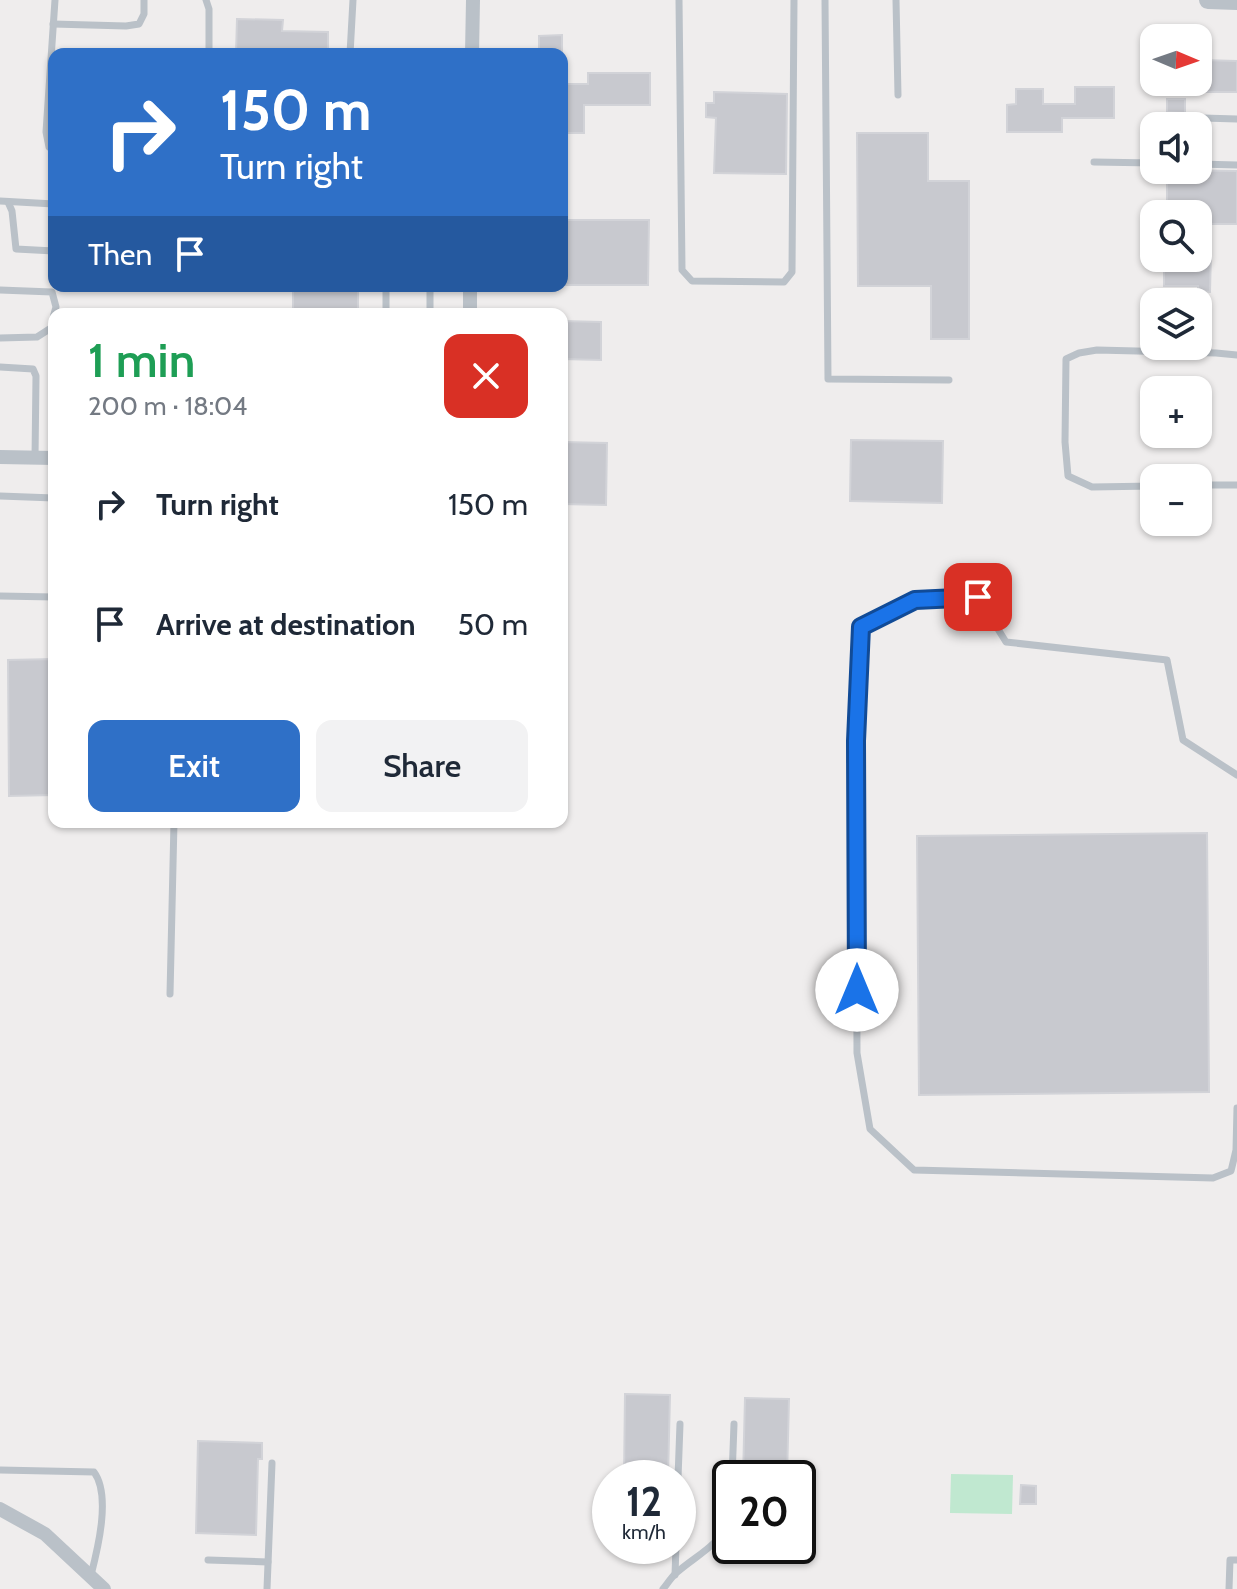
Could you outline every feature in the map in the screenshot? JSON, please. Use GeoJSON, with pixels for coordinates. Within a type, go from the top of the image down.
{"type":"FeatureCollection","features":[{"type":"Feature","properties":{"kind":"street"},"geometry":{"type":"LineString","coordinates":[[472,48],[473,0]]}},
{"type":"Feature","properties":{"kind":"street"},"geometry":{"type":"LineString","coordinates":[[1208,0],[1237,1]]}},
{"type":"Feature","properties":{"kind":"street"},"geometry":{"type":"LineString","coordinates":[[0,457],[48,458]]}},
{"type":"Feature","properties":{"kind":"street"},"geometry":{"type":"LineString","coordinates":[[0,1509],[45,1534],[104,1589]]}},
{"type":"Feature","properties":{"kind":"lane"},"geometry":{"type":"LineString","coordinates":[[51,48],[55,0]]}},
{"type":"Feature","properties":{"kind":"lane"},"geometry":{"type":"LineString","coordinates":[[53,24],[139,24],[144,14],[144,0]]}},
{"type":"Feature","properties":{"kind":"lane"},"geometry":{"type":"LineString","coordinates":[[206,0],[209,9],[209,48]]}},
{"type":"Feature","properties":{"kind":"lane"},"geometry":{"type":"LineString","coordinates":[[350,48],[353,0]]}},
{"type":"Feature","properties":{"kind":"lane"},"geometry":{"type":"LineString","coordinates":[[679,0],[682,270],[692,281],[784,282],[792,272],[794,0]]}},
{"type":"Feature","properties":{"kind":"lane"},"geometry":{"type":"LineString","coordinates":[[825,0],[828,379],[949,380]]}},
{"type":"Feature","properties":{"kind":"lane"},"geometry":{"type":"LineString","coordinates":[[896,0],[898,95]]}},
{"type":"Feature","properties":{"kind":"lane"},"geometry":{"type":"LineString","coordinates":[[48,101],[48,142]]}},
{"type":"Feature","properties":{"kind":"lane"},"geometry":{"type":"LineString","coordinates":[[1212,118],[1237,119]]}},
{"type":"Feature","properties":{"kind":"lane"},"geometry":{"type":"LineString","coordinates":[[1094,162],[1140,163]]}},
{"type":"Feature","properties":{"kind":"lane"},"geometry":{"type":"LineString","coordinates":[[1212,164],[1237,165]]}},
{"type":"Feature","properties":{"kind":"lane"},"geometry":{"type":"LineString","coordinates":[[4,202],[48,204]]}},
{"type":"Feature","properties":{"kind":"lane"},"geometry":{"type":"LineString","coordinates":[[4,202],[12,211],[16,249],[48,251]]}},
{"type":"Feature","properties":{"kind":"lane"},"geometry":{"type":"LineString","coordinates":[[0,290],[48,292]]}},
{"type":"Feature","properties":{"kind":"lane"},"geometry":{"type":"LineString","coordinates":[[0,338],[37,337],[48,330]]}},
{"type":"Feature","properties":{"kind":"lane"},"geometry":{"type":"LineString","coordinates":[[1140,486],[1092,487],[1068,476],[1065,442],[1066,359],[1097,350],[1237,355]]}},
{"type":"Feature","properties":{"kind":"lane"},"geometry":{"type":"LineString","coordinates":[[0,367],[33,369],[36,376],[35,458]]}},
{"type":"Feature","properties":{"kind":"lane"},"geometry":{"type":"LineString","coordinates":[[1212,485],[1237,485]]}},
{"type":"Feature","properties":{"kind":"lane"},"geometry":{"type":"LineString","coordinates":[[0,496],[48,498]]}},
{"type":"Feature","properties":{"kind":"lane"},"geometry":{"type":"LineString","coordinates":[[0,596],[48,597]]}},
{"type":"Feature","properties":{"kind":"lane"},"geometry":{"type":"LineString","coordinates":[[1237,775],[1183,740],[1167,660],[1006,642],[978,597],[915,600],[861,627],[856,741],[857,1053],[870,1129],[914,1170],[1213,1178],[1231,1171],[1236,1150],[1237,1108]]}},
{"type":"Feature","properties":{"kind":"lane"},"geometry":{"type":"LineString","coordinates":[[170,994],[174,828]]}},
{"type":"Feature","properties":{"kind":"lane"},"geometry":{"type":"LineString","coordinates":[[679,1460],[680,1424]]}},
{"type":"Feature","properties":{"kind":"lane"},"geometry":{"type":"LineString","coordinates":[[733,1460],[734,1424]]}},
{"type":"Feature","properties":{"kind":"lane"},"geometry":{"type":"LineString","coordinates":[[267,1589],[272,1463]]}},
{"type":"Feature","properties":{"kind":"lane"},"geometry":{"type":"LineString","coordinates":[[0,1470],[94,1472],[100,1480],[101,1506],[100,1540],[91,1577]]}},
{"type":"Feature","properties":{"kind":"lane"},"geometry":{"type":"LineString","coordinates":[[663,1589],[675,1575],[712,1546]]}},
{"type":"Feature","properties":{"kind":"lane"},"geometry":{"type":"LineString","coordinates":[[208,1560],[268,1562]]}},
{"type":"Feature","properties":{"kind":"lane"},"geometry":{"type":"LineString","coordinates":[[1229,1589],[1230,1560],[1237,1560]]}},
{"type":"Feature","properties":{"kind":"lane"},"geometry":{"type":"LineString","coordinates":[[675,1564],[675,1575]]}},
{"type":"Feature","properties":{"kind":"green space"},"geometry":{"type":"Polygon","coordinates":[[[951,1474],[1013,1475],[1012,1514],[950,1513],[951,1474]]]}},
{"type":"Feature","properties":{"kind":"building"},"geometry":{"type":"Polygon","coordinates":[[[237,19],[283,20],[282,31],[328,32],[328,48],[236,48],[237,19]]]}},
{"type":"Feature","properties":{"kind":"building"},"geometry":{"type":"Polygon","coordinates":[[[562,35],[562,48],[539,48],[539,36],[562,35]]]}},
{"type":"Feature","properties":{"kind":"building"},"geometry":{"type":"Polygon","coordinates":[[[1212,60],[1237,61],[1237,92],[1212,92],[1212,60]]]}},
{"type":"Feature","properties":{"kind":"building"},"geometry":{"type":"Polygon","coordinates":[[[588,73],[650,73],[650,105],[584,105],[584,133],[568,133],[568,84],[588,84],[588,73]]]}},
{"type":"Feature","properties":{"kind":"building"},"geometry":{"type":"Polygon","coordinates":[[[1075,87],[1114,87],[1114,118],[1062,118],[1062,132],[1007,132],[1007,105],[1016,104],[1016,89],[1043,89],[1043,104],[1075,104],[1075,87]]]}},
{"type":"Feature","properties":{"kind":"building"},"geometry":{"type":"Polygon","coordinates":[[[714,92],[787,94],[786,174],[714,173],[716,118],[706,117],[706,103],[714,103],[714,92]]]}},
{"type":"Feature","properties":{"kind":"building"},"geometry":{"type":"Polygon","coordinates":[[[1167,99],[1185,99],[1185,112],[1167,112],[1167,99]]]}},
{"type":"Feature","properties":{"kind":"building"},"geometry":{"type":"Polygon","coordinates":[[[857,133],[928,133],[928,181],[969,181],[969,339],[931,339],[931,286],[858,286],[857,133]]]}},
{"type":"Feature","properties":{"kind":"building"},"geometry":{"type":"Polygon","coordinates":[[[1212,171],[1237,171],[1237,224],[1212,224],[1212,200],[1167,200],[1167,184],[1212,184],[1212,171]]]}},
{"type":"Feature","properties":{"kind":"building"},"geometry":{"type":"Polygon","coordinates":[[[568,220],[649,220],[648,285],[568,285],[568,220]]]}},
{"type":"Feature","properties":{"kind":"building"},"geometry":{"type":"Polygon","coordinates":[[[1164,272],[1210,272],[1210,288],[1164,286],[1164,272]]]}},
{"type":"Feature","properties":{"kind":"building"},"geometry":{"type":"Polygon","coordinates":[[[293,292],[358,292],[358,308],[293,308],[293,292]]]}},
{"type":"Feature","properties":{"kind":"building"},"geometry":{"type":"Polygon","coordinates":[[[568,321],[601,322],[601,360],[568,359],[568,321]]]}},
{"type":"Feature","properties":{"kind":"building"},"geometry":{"type":"Polygon","coordinates":[[[851,440],[943,441],[942,503],[850,501],[851,440]]]}},
{"type":"Feature","properties":{"kind":"building"},"geometry":{"type":"Polygon","coordinates":[[[568,442],[607,443],[606,505],[568,504],[568,442]]]}},
{"type":"Feature","properties":{"kind":"building"},"geometry":{"type":"Polygon","coordinates":[[[48,659],[48,795],[9,796],[8,660],[48,659]]]}},
{"type":"Feature","properties":{"kind":"building"},"geometry":{"type":"Polygon","coordinates":[[[1207,833],[1209,1092],[919,1095],[917,836],[1207,833]]]}},
{"type":"Feature","properties":{"kind":"building"},"geometry":{"type":"Polygon","coordinates":[[[625,1394],[670,1395],[668,1460],[624,1460],[625,1394]]]}},
{"type":"Feature","properties":{"kind":"building"},"geometry":{"type":"Polygon","coordinates":[[[745,1398],[789,1399],[787,1460],[743,1460],[745,1398]]]}},
{"type":"Feature","properties":{"kind":"building"},"geometry":{"type":"Polygon","coordinates":[[[198,1441],[262,1443],[262,1459],[258,1459],[256,1535],[196,1533],[198,1441]]]}},
{"type":"Feature","properties":{"kind":"building"},"geometry":{"type":"Polygon","coordinates":[[[1021,1485],[1036,1486],[1036,1504],[1020,1504],[1021,1485]]]}},
{"type":"Feature","properties":{"kind":"route"},"geometry":{"type":"LineString","coordinates":[[857,990],[856,741],[861,627],[915,600],[978,597]]}}]}
